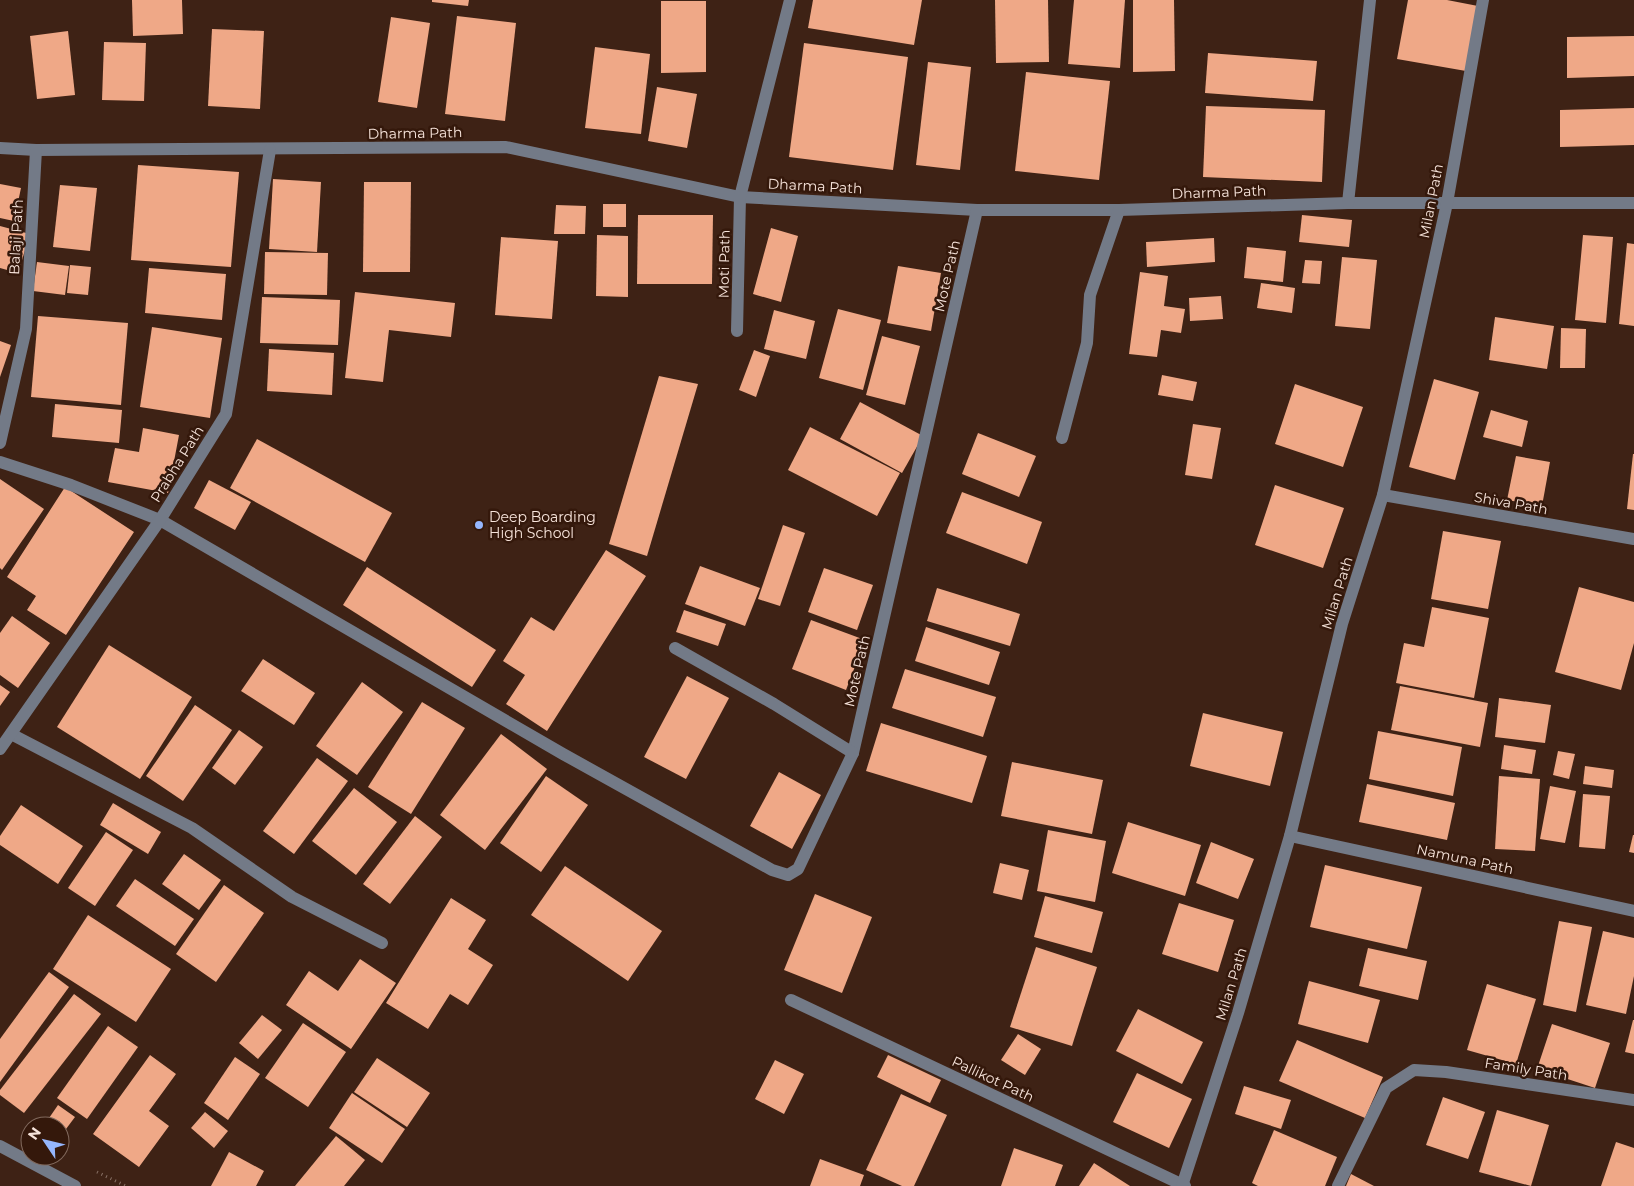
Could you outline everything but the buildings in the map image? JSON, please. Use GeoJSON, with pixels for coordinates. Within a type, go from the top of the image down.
{"type":"FeatureCollection","features":[{"type":"Feature","properties":{"kind":"street","name":"Moti Path"},"geometry":{"type":"LineString","coordinates":[[737,331],[740,197],[790,0]]}},
{"type":"Feature","properties":{"kind":"street"},"geometry":{"type":"LineString","coordinates":[[1348,203],[1370,0]]}},
{"type":"Feature","properties":{"kind":"street","name":"Milan Path"},"geometry":{"type":"LineString","coordinates":[[1183,1186],[1238,1013],[1290,836],[1342,624],[1383,495],[1448,203],[1483,0]]}},
{"type":"Feature","properties":{"kind":"street","name":"Dharma Path"},"geometry":{"type":"LineString","coordinates":[[0,148],[36,150],[270,150],[506,147],[740,197],[977,210],[1119,210],[1348,203],[1634,203]]}},
{"type":"Feature","properties":{"kind":"street","name":"Balaji Path"},"geometry":{"type":"LineString","coordinates":[[0,443],[26,329],[36,150]]}},
{"type":"Feature","properties":{"kind":"street","name":"Prabha Path"},"geometry":{"type":"LineString","coordinates":[[0,749],[160,520],[226,414],[270,150]]}},
{"type":"Feature","properties":{"kind":"street","name":"Mote Path"},"geometry":{"type":"LineString","coordinates":[[160,520],[563,754],[772,870],[788,875],[798,869],[853,754],[977,210]]}},
{"type":"Feature","properties":{"kind":"street"},"geometry":{"type":"LineString","coordinates":[[1062,438],[1087,343],[1090,295],[1119,210]]}},
{"type":"Feature","properties":{"kind":"street"},"geometry":{"type":"LineString","coordinates":[[0,462],[70,485],[160,520]]}},
{"type":"Feature","properties":{"kind":"street","name":"Shiva Path"},"geometry":{"type":"LineString","coordinates":[[1383,495],[1634,539]]}},
{"type":"Feature","properties":{"kind":"street"},"geometry":{"type":"LineString","coordinates":[[676,648],[774,704],[853,754]]}},
{"type":"Feature","properties":{"kind":"street"},"geometry":{"type":"LineString","coordinates":[[11,734],[192,828],[292,897],[382,943]]}},
{"type":"Feature","properties":{"kind":"street","name":"Namuna Path"},"geometry":{"type":"LineString","coordinates":[[1290,836],[1634,911]]}},
{"type":"Feature","properties":{"kind":"street","name":"Pallikot Path"},"geometry":{"type":"LineString","coordinates":[[791,1000],[1183,1186]]}},
{"type":"Feature","properties":{"kind":"street","name":"Family Path"},"geometry":{"type":"LineString","coordinates":[[1338,1186],[1386,1088],[1414,1070],[1446,1072],[1634,1100]]}},
{"type":"Feature","properties":{"kind":"street"},"geometry":{"type":"LineString","coordinates":[[0,1146],[75,1186]]}},
{"type":"Feature","properties":{"kind":"place","name":"Deep Boarding High School"},"geometry":{"type":"Point","coordinates":[479,525]}}]}
